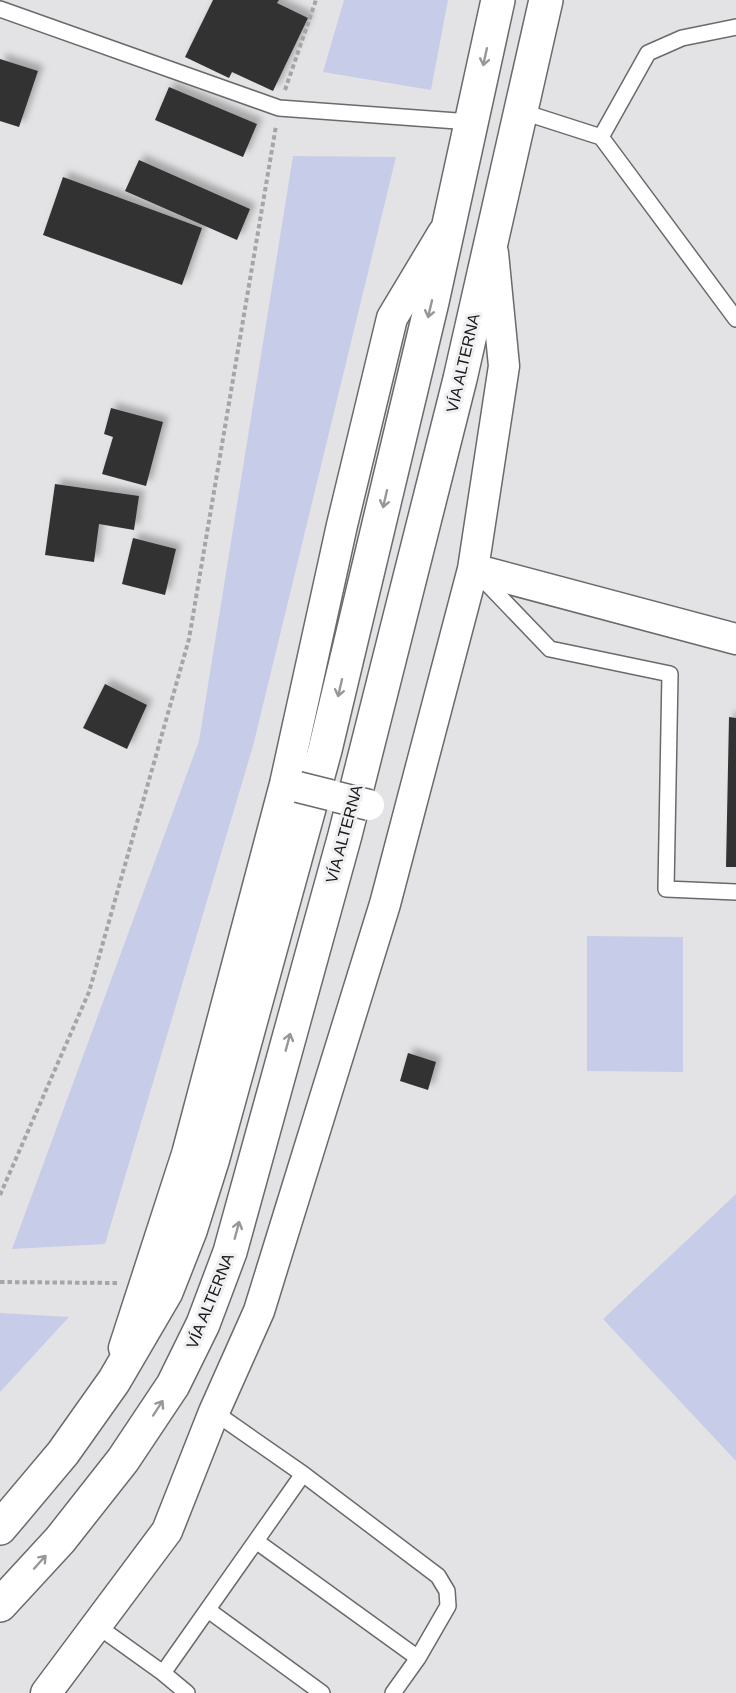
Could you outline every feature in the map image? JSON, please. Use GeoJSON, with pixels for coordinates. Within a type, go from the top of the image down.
{"type":"FeatureCollection","features":[{"type":"Feature","properties":{"kind":"highway"},"geometry":{"type":"LineString","coordinates":[[0,1528],[63,1453],[114,1381],[166,1292],[190,1232],[213,1158],[325,750],[449,222],[498,0]]}},
{"type":"Feature","properties":{"kind":"highway","name":"VÍA ALTERNA"},"geometry":{"type":"LineString","coordinates":[[0,1605],[60,1540],[123,1460],[167,1394],[203,1324],[230,1252],[345,835],[460,379],[546,0]]}},
{"type":"Feature","properties":{"kind":"street"},"geometry":{"type":"LineString","coordinates":[[114,1381],[187,1154],[291,785],[342,525],[392,318],[449,222]]}},
{"type":"Feature","properties":{"kind":"street"},"geometry":{"type":"LineString","coordinates":[[45,1693],[167,1530],[214,1412],[259,1311],[385,904],[473,569],[504,366],[492,238]]}},
{"type":"Feature","properties":{"kind":"street"},"geometry":{"type":"LineString","coordinates":[[473,569],[736,639]]}},
{"type":"Feature","properties":{"kind":"street"},"geometry":{"type":"LineString","coordinates":[[291,785],[408,815]]}},
{"type":"Feature","properties":{"kind":"lane"},"geometry":{"type":"LineString","coordinates":[[0,9],[279,108],[471,122]]}},
{"type":"Feature","properties":{"kind":"lane"},"geometry":{"type":"LineString","coordinates":[[601,137],[648,53],[682,38],[736,27]]}},
{"type":"Feature","properties":{"kind":"lane"},"geometry":{"type":"LineString","coordinates":[[520,111],[601,137],[736,319]]}},
{"type":"Feature","properties":{"kind":"lane"},"geometry":{"type":"LineString","coordinates":[[473,569],[550,649],[670,674],[666,889],[736,892]]}},
{"type":"Feature","properties":{"kind":"lane"},"geometry":{"type":"LineString","coordinates":[[214,1412],[303,1474],[438,1576],[447,1591],[448,1606],[417,1659],[393,1693]]}},
{"type":"Feature","properties":{"kind":"lane"},"geometry":{"type":"LineString","coordinates":[[163,1673],[303,1474]]}},
{"type":"Feature","properties":{"kind":"lane"},"geometry":{"type":"LineString","coordinates":[[256,1541],[417,1659]]}},
{"type":"Feature","properties":{"kind":"lane"},"geometry":{"type":"LineString","coordinates":[[208,1610],[322,1693]]}},
{"type":"Feature","properties":{"kind":"lane"},"geometry":{"type":"LineString","coordinates":[[96,1625],[187,1693]]}},
{"type":"Feature","properties":{"kind":"path"},"geometry":{"type":"LineString","coordinates":[[0,1195],[89,992],[189,639],[279,108],[316,0]]}},
{"type":"Feature","properties":{"kind":"path"},"geometry":{"type":"LineString","coordinates":[[0,1282],[146,1282]]}},
{"type":"Feature","properties":{"kind":"shaded area"},"geometry":{"type":"Polygon","coordinates":[[[344,0],[448,0],[431,90],[323,72],[344,0]]]}},
{"type":"Feature","properties":{"kind":"shaded area"},"geometry":{"type":"Polygon","coordinates":[[[293,156],[396,157],[253,746],[105,1244],[12,1249],[199,741],[293,156]]]}},
{"type":"Feature","properties":{"kind":"shaded area"},"geometry":{"type":"Polygon","coordinates":[[[587,936],[683,937],[683,1072],[587,1071],[587,936]]]}},
{"type":"Feature","properties":{"kind":"shaded area"},"geometry":{"type":"Polygon","coordinates":[[[736,1194],[736,1461],[603,1319],[736,1194]]]}},
{"type":"Feature","properties":{"kind":"shaded area"},"geometry":{"type":"Polygon","coordinates":[[[0,1313],[69,1317],[0,1392],[0,1313]]]}},
{"type":"Feature","properties":{"kind":"building"},"geometry":{"type":"Polygon","coordinates":[[[213,0],[279,0],[277,3],[308,18],[273,91],[232,72],[229,78],[185,57],[213,0]]]}},
{"type":"Feature","properties":{"kind":"building"},"geometry":{"type":"Polygon","coordinates":[[[0,59],[38,71],[19,127],[0,121],[0,59]]]}},
{"type":"Feature","properties":{"kind":"building"},"geometry":{"type":"Polygon","coordinates":[[[169,87],[257,124],[243,157],[155,120],[169,87]]]}},
{"type":"Feature","properties":{"kind":"building"},"geometry":{"type":"Polygon","coordinates":[[[139,160],[250,209],[237,240],[125,191],[139,160]]]}},
{"type":"Feature","properties":{"kind":"building"},"geometry":{"type":"Polygon","coordinates":[[[63,177],[202,228],[182,285],[43,235],[63,177]]]}},
{"type":"Feature","properties":{"kind":"building"},"geometry":{"type":"Polygon","coordinates":[[[111,408],[163,422],[146,486],[102,474],[113,437],[104,434],[111,408]]]}},
{"type":"Feature","properties":{"kind":"building"},"geometry":{"type":"Polygon","coordinates":[[[55,484],[139,496],[134,530],[99,524],[94,562],[45,555],[55,484]]]}},
{"type":"Feature","properties":{"kind":"building"},"geometry":{"type":"Polygon","coordinates":[[[133,538],[176,549],[165,595],[122,584],[133,538]]]}},
{"type":"Feature","properties":{"kind":"building"},"geometry":{"type":"Polygon","coordinates":[[[105,684],[147,705],[127,749],[83,728],[105,684]]]}},
{"type":"Feature","properties":{"kind":"building"},"geometry":{"type":"Polygon","coordinates":[[[729,717],[736,718],[736,867],[726,867],[729,717]]]}},
{"type":"Feature","properties":{"kind":"building"},"geometry":{"type":"Polygon","coordinates":[[[408,1053],[436,1062],[428,1090],[400,1081],[408,1053]]]}}]}
